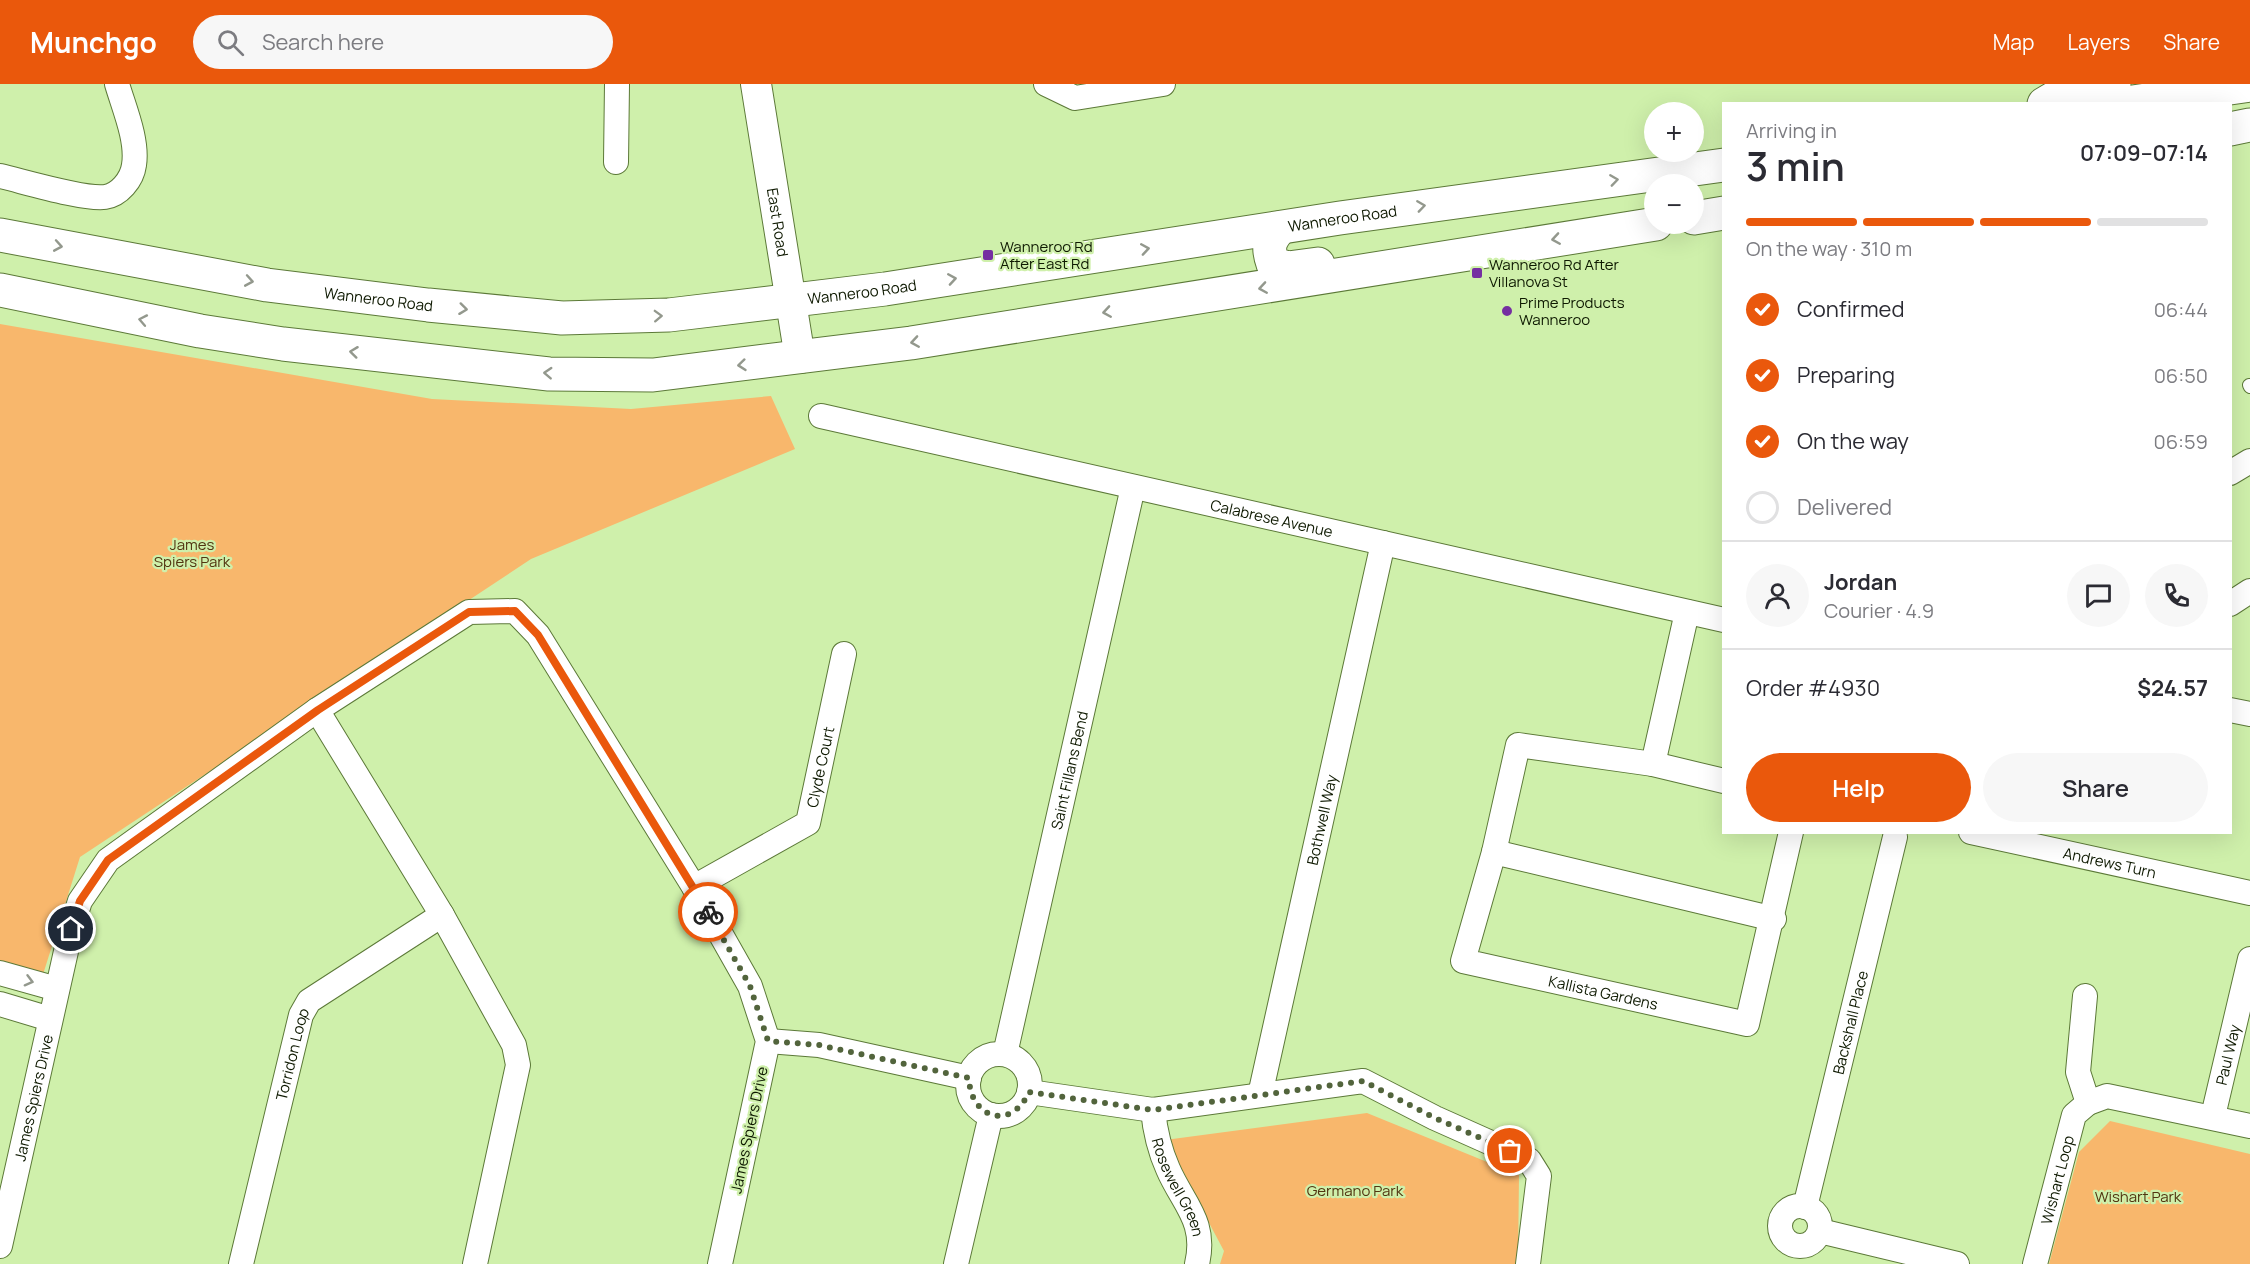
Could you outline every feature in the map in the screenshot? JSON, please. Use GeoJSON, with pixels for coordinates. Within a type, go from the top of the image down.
{"type":"FeatureCollection","features":[{"type":"Feature","properties":{"kind":"highway"},"geometry":{"type":"LineString","coordinates":[[2047,102],[2064,92],[2114,84]]}},
{"type":"Feature","properties":{"kind":"highway"},"geometry":{"type":"LineString","coordinates":[[2133,102],[2250,85]]}},
{"type":"Feature","properties":{"kind":"highway"},"geometry":{"type":"LineString","coordinates":[[2232,129],[2250,125]]}},
{"type":"Feature","properties":{"kind":"highway","name":"Wanneroo Road"},"geometry":{"type":"LineString","coordinates":[[0,235],[267,285],[501,313],[562,318],[669,315],[790,302],[1280,228],[1722,165]]}},
{"type":"Feature","properties":{"kind":"highway"},"geometry":{"type":"LineString","coordinates":[[1704,216],[1722,213]]}},
{"type":"Feature","properties":{"kind":"highway"},"geometry":{"type":"LineString","coordinates":[[0,290],[200,332],[283,344],[549,374],[653,375],[800,358],[1316,280],[1507,246],[1644,226]]}},
{"type":"Feature","properties":{"kind":"highway"},"geometry":{"type":"LineString","coordinates":[[1280,228],[1269,241],[1269,251],[1273,264],[1288,268],[1451,244],[1507,246]]}},
{"type":"Feature","properties":{"kind":"highway"},"geometry":{"type":"LineString","coordinates":[[0,303],[64,304]]}},
{"type":"Feature","properties":{"kind":"street"},"geometry":{"type":"LineString","coordinates":[[0,176],[105,197],[122,189],[131,178],[135,164],[131,134],[117,84]]}},
{"type":"Feature","properties":{"kind":"street"},"geometry":{"type":"LineString","coordinates":[[616,162],[617,84]]}},
{"type":"Feature","properties":{"kind":"street","name":"East Road"},"geometry":{"type":"LineString","coordinates":[[756,84],[800,358]]}},
{"type":"Feature","properties":{"kind":"street"},"geometry":{"type":"LineString","coordinates":[[1046,84],[1075,98],[1163,84]]}},
{"type":"Feature","properties":{"kind":"street","name":"Calabrese Avenue"},"geometry":{"type":"LineString","coordinates":[[820,416],[1722,620]]}},
{"type":"Feature","properties":{"kind":"street"},"geometry":{"type":"LineString","coordinates":[[2232,472],[2250,460]]}},
{"type":"Feature","properties":{"kind":"street","name":"Saint Fillans Bend"},"geometry":{"type":"LineString","coordinates":[[1005,1054],[1133,487]]}},
{"type":"Feature","properties":{"kind":"street","name":"Bothwell Way"},"geometry":{"type":"LineString","coordinates":[[1260,1095],[1383,543]]}},
{"type":"Feature","properties":{"kind":"street"},"geometry":{"type":"LineString","coordinates":[[2232,603],[2250,591]]}},
{"type":"Feature","properties":{"kind":"street","name":"James Spiers Drive"},"geometry":{"type":"LineString","coordinates":[[0,1246],[50,1019],[80,901],[108,860],[318,710],[469,612],[515,611],[538,635],[694,887],[750,986],[768,1041],[720,1264]]}},
{"type":"Feature","properties":{"kind":"street"},"geometry":{"type":"LineString","coordinates":[[1653,764],[1687,612]]}},
{"type":"Feature","properties":{"kind":"street","name":"Clyde Court"},"geometry":{"type":"LineString","coordinates":[[694,887],[808,823],[844,654]]}},
{"type":"Feature","properties":{"kind":"street"},"geometry":{"type":"LineString","coordinates":[[318,710],[442,915],[514,1045],[518,1065],[476,1264]]}},
{"type":"Feature","properties":{"kind":"street"},"geometry":{"type":"LineString","coordinates":[[2232,710],[2250,714]]}},
{"type":"Feature","properties":{"kind":"street","name":"Kallista Gardens"},"geometry":{"type":"LineString","coordinates":[[1722,781],[1653,764],[1518,745],[1494,852],[1463,961],[1747,1024],[1773,919],[1791,834]]}},
{"type":"Feature","properties":{"kind":"street","name":"Backshall Place"},"geometry":{"type":"LineString","coordinates":[[1805,1207],[1897,834]]}},
{"type":"Feature","properties":{"kind":"street","name":"Andrews Turn"},"geometry":{"type":"LineString","coordinates":[[1980,834],[2250,892]]}},
{"type":"Feature","properties":{"kind":"street"},"geometry":{"type":"LineString","coordinates":[[1494,852],[1773,919]]}},
{"type":"Feature","properties":{"kind":"street","name":"Torridon Loop"},"geometry":{"type":"LineString","coordinates":[[242,1264],[301,1015],[309,1001],[442,915]]}},
{"type":"Feature","properties":{"kind":"street","name":"Paul Way"},"geometry":{"type":"LineString","coordinates":[[2212,1116],[2250,959]]}},
{"type":"Feature","properties":{"kind":"street"},"geometry":{"type":"LineString","coordinates":[[0,973],[57,989]]}},
{"type":"Feature","properties":{"kind":"street"},"geometry":{"type":"LineString","coordinates":[[2085,996],[2078,1072],[2088,1103],[2107,1096],[2212,1116],[2250,1126]]}},
{"type":"Feature","properties":{"kind":"street","name":"James Spiers Drive"},"geometry":{"type":"LineString","coordinates":[[0,1004],[50,1019]]}},
{"type":"Feature","properties":{"kind":"street"},"geometry":{"type":"LineString","coordinates":[[768,1041],[819,1045],[969,1078]]}},
{"type":"Feature","properties":{"kind":"street"},"geometry":{"type":"LineString","coordinates":[[1005,1054],[1023,1065],[1029,1074],[1029,1092],[1017,1110],[1007,1115],[991,1115],[973,1102],[969,1093],[969,1078],[980,1060],[989,1055],[1005,1054]]}},
{"type":"Feature","properties":{"kind":"street"},"geometry":{"type":"LineString","coordinates":[[1029,1092],[1153,1110],[1363,1081],[1435,1118],[1529,1160],[1539,1176],[1528,1264]]}},
{"type":"Feature","properties":{"kind":"street","name":"Wishart Loop"},"geometry":{"type":"LineString","coordinates":[[2035,1264],[2074,1115],[2088,1103]]}},
{"type":"Feature","properties":{"kind":"street","name":"Rosewell Green"},"geometry":{"type":"LineString","coordinates":[[1153,1110],[1156,1139],[1169,1171],[1191,1206],[1202,1246],[1197,1264]]}},
{"type":"Feature","properties":{"kind":"street"},"geometry":{"type":"LineString","coordinates":[[956,1264],[991,1115]]}},
{"type":"Feature","properties":{"kind":"street"},"geometry":{"type":"LineString","coordinates":[[1798,1206],[1805,1207],[1816,1213],[1820,1231],[1811,1244],[1793,1255],[1783,1239],[1779,1225],[1785,1212],[1798,1206]]}},
{"type":"Feature","properties":{"kind":"street"},"geometry":{"type":"LineString","coordinates":[[1820,1231],[1958,1264]]}},
{"type":"Feature","properties":{"kind":"green space","name":"James Spiers Park"},"geometry":{"type":"Polygon","coordinates":[[[0,324],[432,399],[631,409],[771,396],[795,449],[531,559],[80,857],[40,984],[0,965],[0,324]]]}},
{"type":"Feature","properties":{"kind":"green space","name":"Germano Park"},"geometry":{"type":"Polygon","coordinates":[[[1367,1113],[1519,1175],[1518,1264],[1220,1264],[1224,1251],[1165,1140],[1367,1113]]]}},
{"type":"Feature","properties":{"kind":"green space","name":"Wishart Park"},"geometry":{"type":"Polygon","coordinates":[[[2110,1121],[2250,1154],[2250,1264],[2049,1264],[2079,1152],[2110,1121]]]}},
{"type":"Feature","properties":{"kind":"way so far"},"geometry":{"type":"LineString","coordinates":[[708,912],[750,986],[768,1041],[819,1045],[969,1078],[969,1093],[973,1102],[981,1110],[991,1115],[1007,1115],[1017,1110],[1025,1102],[1029,1092],[1153,1110],[1363,1081],[1435,1118],[1510,1151]]}},
{"type":"Feature","properties":{"kind":"place","name":"Wanneroo Rd After East Rd"},"geometry":{"type":"Point","coordinates":[988,255]}},
{"type":"Feature","properties":{"kind":"place","name":"Wanneroo Rd After Villanova St"},"geometry":{"type":"Point","coordinates":[1477,273]}},
{"type":"Feature","properties":{"kind":"place","name":"Prime Products Wanneroo"},"geometry":{"type":"Point","coordinates":[1507,311]}},
{"type":"Feature","properties":{"kind":"route"},"geometry":{"type":"LineString","coordinates":[[71,929],[80,901],[108,860],[336,697],[469,612],[494,610],[515,611],[538,635],[708,912]]}}]}
